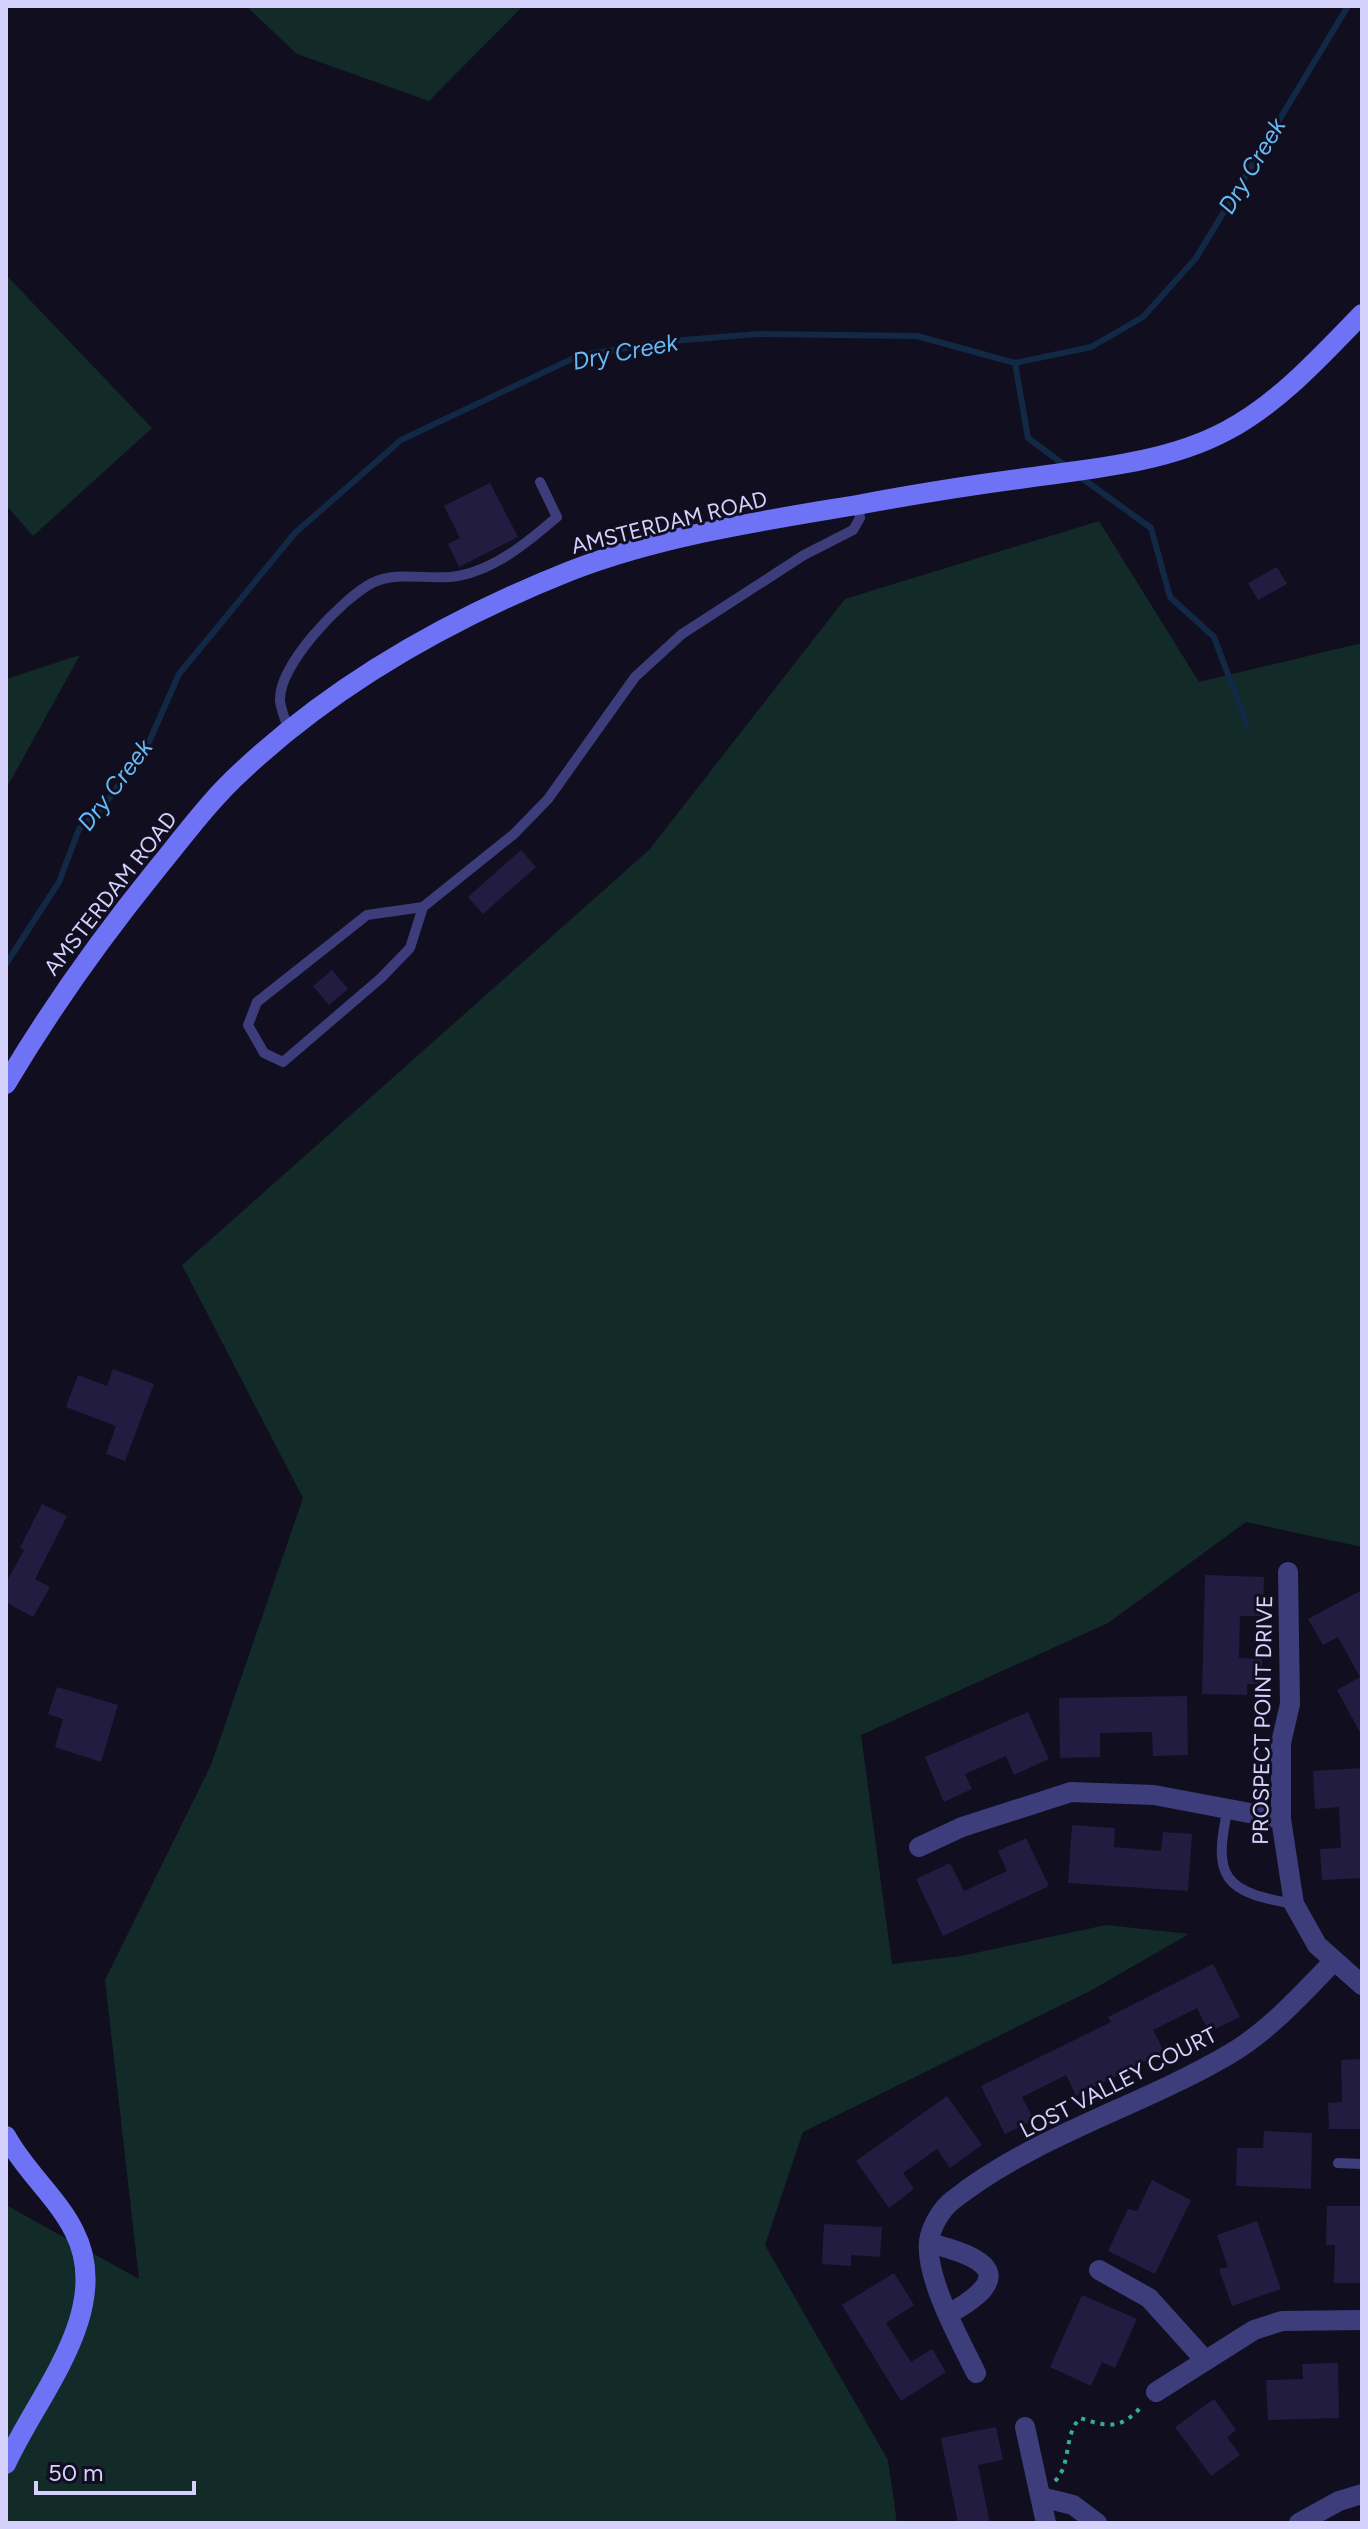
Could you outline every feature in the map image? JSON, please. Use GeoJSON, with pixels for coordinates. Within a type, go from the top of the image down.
{"type":"FeatureCollection","features":[{"type":"Feature","properties":{"kind":"main road","name":"AMSTERDAM ROAD"},"geometry":{"type":"LineString","coordinates":[[6,1084],[46,1016],[109,928],[205,810],[241,772],[289,730],[385,664],[462,621],[569,572],[696,535],[858,504],[1092,468],[1185,447],[1223,433],[1260,411],[1294,383],[1362,314]]}},
{"type":"Feature","properties":{"kind":"main road"},"geometry":{"type":"LineString","coordinates":[[6,2136],[74,2231],[87,2289],[74,2338],[22,2427],[6,2464]]}},
{"type":"Feature","properties":{"kind":"street","name":"PROSPECT POINT DRIVE"},"geometry":{"type":"LineString","coordinates":[[1288,1572],[1290,1704],[1281,1743],[1281,1819],[1294,1904],[1304,1927],[1333,1962],[1362,1985]]}},
{"type":"Feature","properties":{"kind":"street"},"geometry":{"type":"LineString","coordinates":[[919,1847],[962,1827],[1071,1792],[1154,1795],[1281,1819]]}},
{"type":"Feature","properties":{"kind":"street","name":"LOST VALLEY COURT"},"geometry":{"type":"LineString","coordinates":[[929,2243],[936,2221],[951,2201],[1015,2161],[1229,2055],[1299,1998],[1333,1962]]}},
{"type":"Feature","properties":{"kind":"street"},"geometry":{"type":"LineString","coordinates":[[950,2313],[980,2296],[987,2286],[986,2273],[971,2253],[929,2243],[935,2278],[950,2313],[976,2373]]}},
{"type":"Feature","properties":{"kind":"street"},"geometry":{"type":"LineString","coordinates":[[1099,2270],[1149,2298],[1204,2359]]}},
{"type":"Feature","properties":{"kind":"street"},"geometry":{"type":"LineString","coordinates":[[1156,2392],[1254,2330],[1282,2321],[1362,2320],[1362,2332]]}},
{"type":"Feature","properties":{"kind":"street"},"geometry":{"type":"LineString","coordinates":[[1025,2427],[1046,2523]]}},
{"type":"Feature","properties":{"kind":"street"},"geometry":{"type":"LineString","coordinates":[[1299,2523],[1339,2501],[1362,2494]]}},
{"type":"Feature","properties":{"kind":"street"},"geometry":{"type":"LineString","coordinates":[[1041,2497],[1073,2505],[1097,2523]]}},
{"type":"Feature","properties":{"kind":"lane"},"geometry":{"type":"LineString","coordinates":[[289,730],[280,701],[287,673],[304,646],[331,619],[371,584],[389,577],[459,576],[524,545],[557,517],[540,482]]}},
{"type":"Feature","properties":{"kind":"lane"},"geometry":{"type":"LineString","coordinates":[[423,907],[410,948],[381,978],[283,1062],[264,1053],[248,1025],[257,1002],[367,915],[423,907],[514,834],[548,799],[635,677],[682,634],[804,555],[853,530],[860,518],[858,504]]}},
{"type":"Feature","properties":{"kind":"lane"},"geometry":{"type":"LineString","coordinates":[[1228,1808],[1220,1845],[1221,1864],[1230,1878],[1256,1897],[1294,1904]]}},
{"type":"Feature","properties":{"kind":"lane"},"geometry":{"type":"LineString","coordinates":[[1338,2163],[1362,2164]]}},
{"type":"Feature","properties":{"kind":"path"},"geometry":{"type":"LineString","coordinates":[[1041,2497],[1063,2474],[1070,2429],[1080,2418],[1105,2426],[1128,2421],[1156,2392]]}},
{"type":"Feature","properties":{"kind":"green space"},"geometry":{"type":"Polygon","coordinates":[[[246,6],[523,6],[429,101],[297,54],[246,6]]]}},
{"type":"Feature","properties":{"kind":"green space"},"geometry":{"type":"Polygon","coordinates":[[[6,275],[152,428],[33,536],[6,505],[6,275]]]}},
{"type":"Feature","properties":{"kind":"green space"},"geometry":{"type":"Polygon","coordinates":[[[1099,521],[1199,682],[1362,643],[1362,1547],[1246,1522],[1108,1623],[861,1735],[892,1964],[961,1956],[1106,1925],[1189,1934],[1090,1991],[803,2132],[765,2245],[888,2460],[897,2523],[6,2523],[6,2205],[139,2279],[105,1980],[211,1765],[303,1498],[182,1265],[649,850],[845,599],[1099,521]]]}},
{"type":"Feature","properties":{"kind":"green space"},"geometry":{"type":"Polygon","coordinates":[[[80,655],[6,789],[6,679],[80,655]]]}},
{"type":"Feature","properties":{"kind":"building"},"geometry":{"type":"Polygon","coordinates":[[[490,483],[518,537],[459,567],[448,544],[460,538],[444,506],[490,483]]]}},
{"type":"Feature","properties":{"kind":"building"},"geometry":{"type":"Polygon","coordinates":[[[1277,567],[1287,584],[1258,600],[1248,583],[1277,567]]]}},
{"type":"Feature","properties":{"kind":"building"},"geometry":{"type":"Polygon","coordinates":[[[521,850],[536,867],[483,914],[468,897],[521,850]]]}},
{"type":"Feature","properties":{"kind":"building"},"geometry":{"type":"Polygon","coordinates":[[[332,970],[348,989],[329,1005],[313,986],[332,970]]]}},
{"type":"Feature","properties":{"kind":"building"},"geometry":{"type":"Polygon","coordinates":[[[113,1369],[154,1384],[125,1461],[106,1454],[116,1426],[66,1407],[78,1375],[107,1386],[113,1369]]]}},
{"type":"Feature","properties":{"kind":"building"},"geometry":{"type":"Polygon","coordinates":[[[42,1504],[67,1516],[35,1579],[50,1587],[33,1617],[6,1602],[6,1583],[24,1550],[20,1548],[42,1504]]]}},
{"type":"Feature","properties":{"kind":"building"},"geometry":{"type":"Polygon","coordinates":[[[1205,1575],[1264,1577],[1263,1616],[1240,1616],[1239,1658],[1262,1659],[1262,1684],[1247,1684],[1247,1695],[1202,1694],[1205,1575]]]}},
{"type":"Feature","properties":{"kind":"building"},"geometry":{"type":"Polygon","coordinates":[[[1362,1590],[1362,1736],[1337,1690],[1360,1677],[1338,1637],[1323,1645],[1308,1619],[1362,1590]]]}},
{"type":"Feature","properties":{"kind":"building"},"geometry":{"type":"Polygon","coordinates":[[[57,1687],[118,1705],[101,1762],[55,1747],[63,1719],[48,1714],[57,1687]]]}},
{"type":"Feature","properties":{"kind":"building"},"geometry":{"type":"Polygon","coordinates":[[[1187,1696],[1188,1755],[1153,1756],[1152,1732],[1100,1733],[1100,1757],[1060,1758],[1059,1698],[1187,1696]]]}},
{"type":"Feature","properties":{"kind":"building"},"geometry":{"type":"Polygon","coordinates":[[[1028,1712],[1049,1759],[1014,1775],[1006,1756],[965,1774],[972,1789],[944,1802],[925,1757],[1028,1712]]]}},
{"type":"Feature","properties":{"kind":"building"},"geometry":{"type":"Polygon","coordinates":[[[1362,1768],[1362,1878],[1322,1880],[1320,1849],[1341,1848],[1339,1807],[1315,1809],[1313,1771],[1362,1768]]]}},
{"type":"Feature","properties":{"kind":"building"},"geometry":{"type":"Polygon","coordinates":[[[1072,1825],[1115,1828],[1114,1847],[1161,1851],[1163,1832],[1192,1834],[1188,1891],[1068,1883],[1072,1825]]]}},
{"type":"Feature","properties":{"kind":"building"},"geometry":{"type":"Polygon","coordinates":[[[1026,1838],[1049,1886],[943,1936],[916,1879],[950,1863],[964,1891],[1007,1871],[998,1851],[1026,1838]]]}},
{"type":"Feature","properties":{"kind":"building"},"geometry":{"type":"Polygon","coordinates":[[[1213,1964],[1240,2017],[1209,2032],[1197,2008],[1153,2030],[1164,2052],[1076,2096],[1066,2075],[1022,2097],[1034,2120],[1005,2134],[981,2086],[1111,2022],[1108,2017],[1213,1964]]]}},
{"type":"Feature","properties":{"kind":"building"},"geometry":{"type":"Polygon","coordinates":[[[1362,2059],[1362,2129],[1329,2129],[1328,2103],[1342,2102],[1341,2060],[1362,2059]]]}},
{"type":"Feature","properties":{"kind":"building"},"geometry":{"type":"Polygon","coordinates":[[[947,2096],[982,2145],[950,2168],[937,2149],[903,2173],[914,2189],[889,2208],[856,2161],[947,2096]]]}},
{"type":"Feature","properties":{"kind":"building"},"geometry":{"type":"Polygon","coordinates":[[[1264,2131],[1312,2133],[1311,2189],[1236,2186],[1237,2148],[1263,2148],[1264,2131]]]}},
{"type":"Feature","properties":{"kind":"building"},"geometry":{"type":"Polygon","coordinates":[[[1152,2180],[1191,2200],[1155,2274],[1108,2251],[1128,2209],[1137,2211],[1152,2180]]]}},
{"type":"Feature","properties":{"kind":"building"},"geometry":{"type":"Polygon","coordinates":[[[1327,2206],[1362,2206],[1362,2283],[1334,2283],[1335,2245],[1326,2245],[1327,2206]]]}},
{"type":"Feature","properties":{"kind":"building"},"geometry":{"type":"Polygon","coordinates":[[[1257,2221],[1281,2289],[1232,2306],[1219,2269],[1228,2267],[1217,2235],[1257,2221]]]}},
{"type":"Feature","properties":{"kind":"building"},"geometry":{"type":"Polygon","coordinates":[[[824,2224],[882,2227],[880,2257],[851,2255],[851,2266],[822,2264],[824,2224]]]}},
{"type":"Feature","properties":{"kind":"building"},"geometry":{"type":"Polygon","coordinates":[[[894,2273],[914,2305],[886,2323],[911,2362],[932,2349],[946,2372],[901,2401],[842,2305],[894,2273]]]}},
{"type":"Feature","properties":{"kind":"building"},"geometry":{"type":"Polygon","coordinates":[[[1082,2295],[1137,2319],[1115,2368],[1102,2362],[1091,2386],[1050,2367],[1082,2295]]]}},
{"type":"Feature","properties":{"kind":"building"},"geometry":{"type":"Polygon","coordinates":[[[1338,2363],[1339,2418],[1268,2420],[1266,2380],[1303,2379],[1302,2364],[1338,2363]]]}},
{"type":"Feature","properties":{"kind":"building"},"geometry":{"type":"Polygon","coordinates":[[[1214,2399],[1236,2430],[1227,2437],[1240,2455],[1211,2476],[1175,2427],[1214,2399]]]}},
{"type":"Feature","properties":{"kind":"building"},"geometry":{"type":"Polygon","coordinates":[[[996,2427],[1003,2460],[978,2465],[990,2523],[958,2523],[941,2438],[996,2427]]]}},
{"type":"Feature","properties":{"kind":"waterway","name":"Dry Creek"},"geometry":{"type":"LineString","coordinates":[[6,964],[59,882],[79,829],[103,807],[148,744],[179,674],[295,533],[401,440],[578,356],[660,342],[758,334],[917,336],[1015,363],[1091,347],[1143,317],[1196,258],[1348,6]]}},
{"type":"Feature","properties":{"kind":"waterway"},"geometry":{"type":"LineString","coordinates":[[1015,363],[1028,438],[1067,467]]}},
{"type":"Feature","properties":{"kind":"waterway"},"geometry":{"type":"LineString","coordinates":[[1079,476],[1151,528],[1170,597],[1214,637],[1247,725]]}}]}
